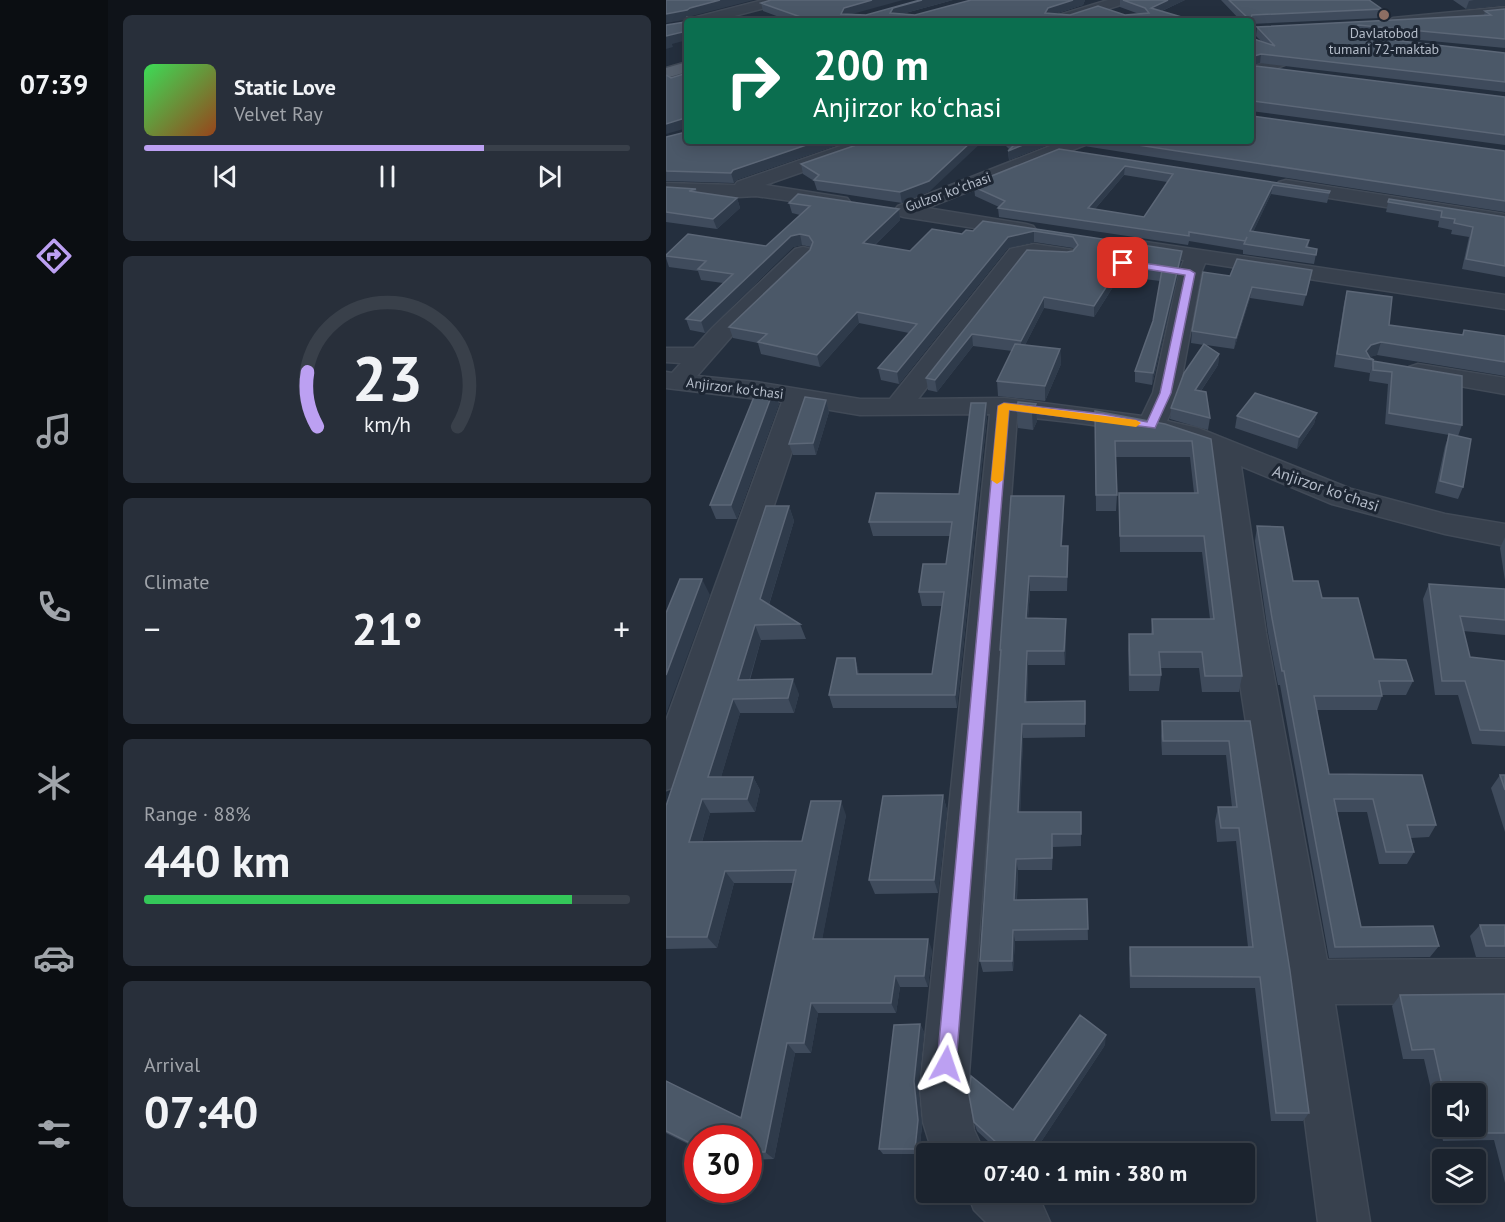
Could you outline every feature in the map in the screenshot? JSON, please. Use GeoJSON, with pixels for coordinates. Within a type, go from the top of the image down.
{"type":"FeatureCollection","features":[{"type":"Feature","properties":{"kind":"main road"},"geometry":{"type":"LineString","coordinates":[[666,73],[684,68]]}},
{"type":"Feature","properties":{"kind":"street"},"geometry":{"type":"LineString","coordinates":[[710,18],[779,0]]}},
{"type":"Feature","properties":{"kind":"street"},"geometry":{"type":"LineString","coordinates":[[1075,0],[1118,14]]}},
{"type":"Feature","properties":{"kind":"street"},"geometry":{"type":"LineString","coordinates":[[1064,18],[1122,0]]}},
{"type":"Feature","properties":{"kind":"street"},"geometry":{"type":"LineString","coordinates":[[1498,0],[1505,4]]}},
{"type":"Feature","properties":{"kind":"street"},"geometry":{"type":"LineString","coordinates":[[1381,24],[1505,11]]}},
{"type":"Feature","properties":{"kind":"street"},"geometry":{"type":"LineString","coordinates":[[1256,72],[1332,41]]}},
{"type":"Feature","properties":{"kind":"street"},"geometry":{"type":"LineString","coordinates":[[1256,72],[1295,74]]}},
{"type":"Feature","properties":{"kind":"street"},"geometry":{"type":"LineString","coordinates":[[729,192],[865,144]]}},
{"type":"Feature","properties":{"kind":"street","name":"Gulzor koʻchasi"},"geometry":{"type":"LineString","coordinates":[[882,207],[904,211],[1056,150],[1086,148]]}},
{"type":"Feature","properties":{"kind":"street"},"geometry":{"type":"LineString","coordinates":[[1269,184],[1505,220]]}},
{"type":"Feature","properties":{"kind":"street"},"geometry":{"type":"LineString","coordinates":[[666,189],[729,192],[756,190],[859,204]]}},
{"type":"Feature","properties":{"kind":"street"},"geometry":{"type":"LineString","coordinates":[[898,406],[1018,254],[1034,250],[1085,248],[904,211]]}},
{"type":"Feature","properties":{"kind":"street"},"geometry":{"type":"LineString","coordinates":[[1119,253],[1505,302]]}},
{"type":"Feature","properties":{"kind":"street","name":"Anjirzor koʻchasi"},"geometry":{"type":"LineString","coordinates":[[672,381],[803,254]]}},
{"type":"Feature","properties":{"kind":"street"},"geometry":{"type":"LineString","coordinates":[[1194,264],[1331,293]]}},
{"type":"Feature","properties":{"kind":"street"},"geometry":{"type":"LineString","coordinates":[[1151,426],[1166,393],[1194,264]]}},
{"type":"Feature","properties":{"kind":"street"},"geometry":{"type":"LineString","coordinates":[[666,355],[699,356]]}},
{"type":"Feature","properties":{"kind":"street"},"geometry":{"type":"LineString","coordinates":[[1397,368],[1505,386]]}},
{"type":"Feature","properties":{"kind":"street","name":"Anjirzor koʻchasi"},"geometry":{"type":"LineString","coordinates":[[672,381],[860,406],[1004,406],[1104,417],[1188,434],[1342,497],[1445,524],[1505,535]]}},
{"type":"Feature","properties":{"kind":"street"},"geometry":{"type":"LineString","coordinates":[[666,773],[797,396]]}},
{"type":"Feature","properties":{"kind":"street"},"geometry":{"type":"LineString","coordinates":[[954,1143],[945,1112],[944,1088],[1004,406]]}},
{"type":"Feature","properties":{"kind":"street"},"geometry":{"type":"LineString","coordinates":[[1225,450],[1249,633],[1309,982],[1344,1222]]}},
{"type":"Feature","properties":{"kind":"street"},"geometry":{"type":"LineString","coordinates":[[1309,982],[1505,981]]}},
{"type":"Feature","properties":{"kind":"street"},"geometry":{"type":"LineString","coordinates":[[1004,1203],[1024,1222]]}},
{"type":"Feature","properties":{"kind":"building"},"geometry":{"type":"Polygon","coordinates":[[[666,0],[720,0],[666,14],[666,0]]]}},
{"type":"Feature","properties":{"kind":"building"},"geometry":{"type":"Polygon","coordinates":[[[771,0],[872,0],[844,8],[841,14],[866,15],[922,0],[893,8],[890,13],[915,15],[971,0],[1073,0],[1048,8],[1045,13],[1070,15],[1098,6],[1125,15],[1149,13],[1145,8],[1123,0],[1168,0],[1151,8],[1185,18],[804,18],[761,3],[771,0]]]}},
{"type":"Feature","properties":{"kind":"building"},"geometry":{"type":"Polygon","coordinates":[[[1229,0],[1369,0],[1382,9],[1252,15],[1248,18],[1229,0]]]}},
{"type":"Feature","properties":{"kind":"building"},"geometry":{"type":"Polygon","coordinates":[[[1505,9],[1505,39],[1358,25],[1355,32],[1358,36],[1505,53],[1505,82],[1261,54],[1254,56],[1254,39],[1275,46],[1257,27],[1491,15],[1485,11],[1505,9]]]}},
{"type":"Feature","properties":{"kind":"building"},"geometry":{"type":"Polygon","coordinates":[[[684,22],[684,32],[666,36],[666,25],[684,22]]]}},
{"type":"Feature","properties":{"kind":"building"},"geometry":{"type":"Polygon","coordinates":[[[1254,65],[1505,97],[1505,135],[1254,101],[1254,65]]]}},
{"type":"Feature","properties":{"kind":"building"},"geometry":{"type":"Polygon","coordinates":[[[684,74],[684,118],[666,124],[666,75],[671,78],[684,74]]]}},
{"type":"Feature","properties":{"kind":"building"},"geometry":{"type":"Polygon","coordinates":[[[1254,116],[1505,151],[1505,201],[1132,144],[1254,144],[1254,116]]]}},
{"type":"Feature","properties":{"kind":"building"},"geometry":{"type":"Polygon","coordinates":[[[684,132],[684,144],[809,144],[733,170],[731,173],[666,171],[666,137],[684,132]]]}},
{"type":"Feature","properties":{"kind":"building"},"geometry":{"type":"Polygon","coordinates":[[[859,144],[969,144],[929,181],[900,192],[814,180],[819,175],[801,164],[859,144]]]}},
{"type":"Feature","properties":{"kind":"building"},"geometry":{"type":"Polygon","coordinates":[[[1013,144],[1026,144],[1008,151],[1013,144]]]}},
{"type":"Feature","properties":{"kind":"building"},"geometry":{"type":"Polygon","coordinates":[[[1059,149],[1330,191],[1329,193],[1273,185],[1250,231],[1309,240],[1306,247],[1317,249],[1316,255],[1244,244],[1247,237],[1245,241],[1189,232],[1189,236],[998,208],[1005,201],[974,187],[979,181],[1059,149]],[[1125,166],[1088,208],[1144,217],[1173,174],[1125,166]]]}},
{"type":"Feature","properties":{"kind":"building"},"geometry":{"type":"Polygon","coordinates":[[[666,187],[696,189],[689,191],[737,198],[713,219],[666,212],[666,187]]]}},
{"type":"Feature","properties":{"kind":"building"},"geometry":{"type":"Polygon","coordinates":[[[798,194],[899,209],[863,243],[910,251],[932,229],[962,234],[966,230],[973,231],[983,221],[1182,251],[1153,373],[1135,371],[1153,321],[1162,270],[1121,264],[1094,306],[1044,297],[1021,341],[972,334],[935,380],[926,378],[1027,250],[1067,252],[1073,251],[1078,245],[1073,237],[1034,231],[1008,237],[897,372],[878,368],[917,324],[857,312],[817,355],[758,342],[767,334],[729,327],[810,250],[813,242],[809,236],[800,234],[791,236],[701,321],[686,319],[733,274],[698,269],[706,261],[666,255],[688,234],[766,246],[810,206],[789,203],[798,194]]]}},
{"type":"Feature","properties":{"kind":"building"},"geometry":{"type":"Polygon","coordinates":[[[1389,199],[1505,217],[1505,266],[1466,259],[1473,227],[1454,223],[1455,219],[1441,217],[1442,211],[1388,202],[1389,199]]]}},
{"type":"Feature","properties":{"kind":"building"},"geometry":{"type":"Polygon","coordinates":[[[1237,259],[1312,270],[1306,295],[1252,287],[1236,338],[1192,331],[1203,272],[1230,276],[1237,259]]]}},
{"type":"Feature","properties":{"kind":"building"},"geometry":{"type":"Polygon","coordinates":[[[1347,291],[1392,297],[1389,325],[1463,335],[1464,330],[1505,336],[1505,362],[1381,342],[1371,345],[1366,351],[1374,360],[1337,354],[1347,291]]]}},
{"type":"Feature","properties":{"kind":"building"},"geometry":{"type":"Polygon","coordinates":[[[1015,344],[1060,349],[1045,386],[997,381],[1015,344]]]}},
{"type":"Feature","properties":{"kind":"building"},"geometry":{"type":"Polygon","coordinates":[[[1204,344],[1219,354],[1195,390],[1206,392],[1210,418],[1171,408],[1184,373],[1204,344]]]}},
{"type":"Feature","properties":{"kind":"building"},"geometry":{"type":"Polygon","coordinates":[[[1373,361],[1462,376],[1462,425],[1389,413],[1392,372],[1373,370],[1373,361]]]}},
{"type":"Feature","properties":{"kind":"building"},"geometry":{"type":"Polygon","coordinates":[[[758,387],[774,389],[731,505],[710,505],[758,387]]]}},
{"type":"Feature","properties":{"kind":"building"},"geometry":{"type":"Polygon","coordinates":[[[1255,393],[1317,413],[1299,437],[1237,416],[1255,393]]]}},
{"type":"Feature","properties":{"kind":"building"},"geometry":{"type":"Polygon","coordinates":[[[805,397],[826,400],[813,443],[789,444],[805,397]]]}},
{"type":"Feature","properties":{"kind":"building"},"geometry":{"type":"Polygon","coordinates":[[[1018,402],[1036,404],[1032,413],[1017,411],[1018,402]]]}},
{"type":"Feature","properties":{"kind":"building"},"geometry":{"type":"Polygon","coordinates":[[[971,403],[986,403],[955,695],[829,695],[837,658],[855,658],[857,674],[932,674],[944,592],[919,592],[923,564],[946,564],[952,522],[869,522],[876,493],[959,494],[971,403]]]}},
{"type":"Feature","properties":{"kind":"building"},"geometry":{"type":"Polygon","coordinates":[[[1095,411],[1165,424],[1211,439],[1242,676],[1205,676],[1202,652],[1159,652],[1161,675],[1130,675],[1129,634],[1153,634],[1152,619],[1214,619],[1204,536],[1120,536],[1119,493],[1198,493],[1192,441],[1115,441],[1117,495],[1096,495],[1095,411]]]}},
{"type":"Feature","properties":{"kind":"building"},"geometry":{"type":"Polygon","coordinates":[[[1449,434],[1471,439],[1463,487],[1440,481],[1449,434]]]}},
{"type":"Feature","properties":{"kind":"building"},"geometry":{"type":"Polygon","coordinates":[[[1011,496],[1064,496],[1061,546],[1068,546],[1067,577],[1029,576],[1026,618],[1066,619],[1064,651],[1027,651],[1025,702],[1085,701],[1085,724],[1022,724],[1018,812],[1081,812],[1081,834],[1052,834],[1052,858],[1016,859],[1014,900],[1087,899],[1088,929],[1013,930],[1012,961],[980,961],[1000,650],[1011,496]]]}},
{"type":"Feature","properties":{"kind":"building"},"geometry":{"type":"Polygon","coordinates":[[[766,506],[789,506],[760,599],[800,624],[755,625],[738,680],[793,679],[788,698],[733,699],[708,777],[753,777],[747,799],[702,799],[689,842],[802,841],[811,801],[841,801],[813,939],[928,939],[924,976],[895,976],[891,1003],[811,1003],[804,1043],[787,1043],[765,1152],[762,1152],[762,1125],[684,1125],[684,1140],[666,1131],[666,1081],[741,1118],[796,870],[725,871],[707,937],[666,937],[666,806],[766,506]]]}},
{"type":"Feature","properties":{"kind":"building"},"geometry":{"type":"Polygon","coordinates":[[[1257,526],[1283,527],[1293,581],[1318,581],[1322,598],[1358,598],[1374,659],[1406,660],[1413,681],[1379,681],[1382,696],[1314,696],[1329,774],[1422,775],[1436,825],[1407,825],[1414,852],[1386,852],[1373,799],[1334,799],[1361,927],[1433,926],[1439,946],[1335,947],[1284,671],[1282,671],[1272,618],[1257,526]]]}},
{"type":"Feature","properties":{"kind":"building"},"geometry":{"type":"Polygon","coordinates":[[[680,579],[702,579],[666,675],[666,613],[680,579]]]}},
{"type":"Feature","properties":{"kind":"building"},"geometry":{"type":"Polygon","coordinates":[[[1429,584],[1505,589],[1505,620],[1460,616],[1470,657],[1505,661],[1505,731],[1480,730],[1465,681],[1442,681],[1429,584]]]}},
{"type":"Feature","properties":{"kind":"building"},"geometry":{"type":"Polygon","coordinates":[[[1162,721],[1250,721],[1290,971],[1309,1113],[1276,1113],[1260,977],[1131,976],[1130,947],[1253,947],[1239,828],[1221,828],[1218,807],[1237,807],[1229,741],[1163,741],[1162,721]]]}},
{"type":"Feature","properties":{"kind":"building"},"geometry":{"type":"Polygon","coordinates":[[[1500,775],[1505,775],[1505,790],[1500,775]]]}},
{"type":"Feature","properties":{"kind":"building"},"geometry":{"type":"Polygon","coordinates":[[[943,795],[934,880],[869,880],[883,796],[943,795]]]}},
{"type":"Feature","properties":{"kind":"building"},"geometry":{"type":"Polygon","coordinates":[[[1480,925],[1505,925],[1505,946],[1486,946],[1480,925]]]}},
{"type":"Feature","properties":{"kind":"building"},"geometry":{"type":"Polygon","coordinates":[[[1505,994],[1505,1133],[1486,1133],[1486,1083],[1442,1083],[1434,1049],[1412,1050],[1400,995],[1505,994]]]}},
{"type":"Feature","properties":{"kind":"building"},"geometry":{"type":"Polygon","coordinates":[[[1080,1015],[1106,1035],[1032,1143],[997,1143],[974,1122],[969,1095],[971,1076],[1013,1110],[1080,1015]]]}},
{"type":"Feature","properties":{"kind":"building"},"geometry":{"type":"Polygon","coordinates":[[[920,1024],[914,1081],[918,1120],[915,1149],[879,1149],[894,1025],[920,1024]]]}},
{"type":"Feature","properties":{"kind":"slow traffic"},"geometry":{"type":"LineString","coordinates":[[997,480],[1004,406],[1104,417],[1136,423]]}},
{"type":"Feature","properties":{"kind":"place","name":"Davlatobod tumani 72-maktab"},"geometry":{"type":"Point","coordinates":[1384,15]}},
{"type":"Feature","properties":{"kind":"route"},"geometry":{"type":"LineString","coordinates":[[946,1064],[1004,406],[1104,417],[1151,426],[1166,393],[1190,273],[1123,263]]}}]}
